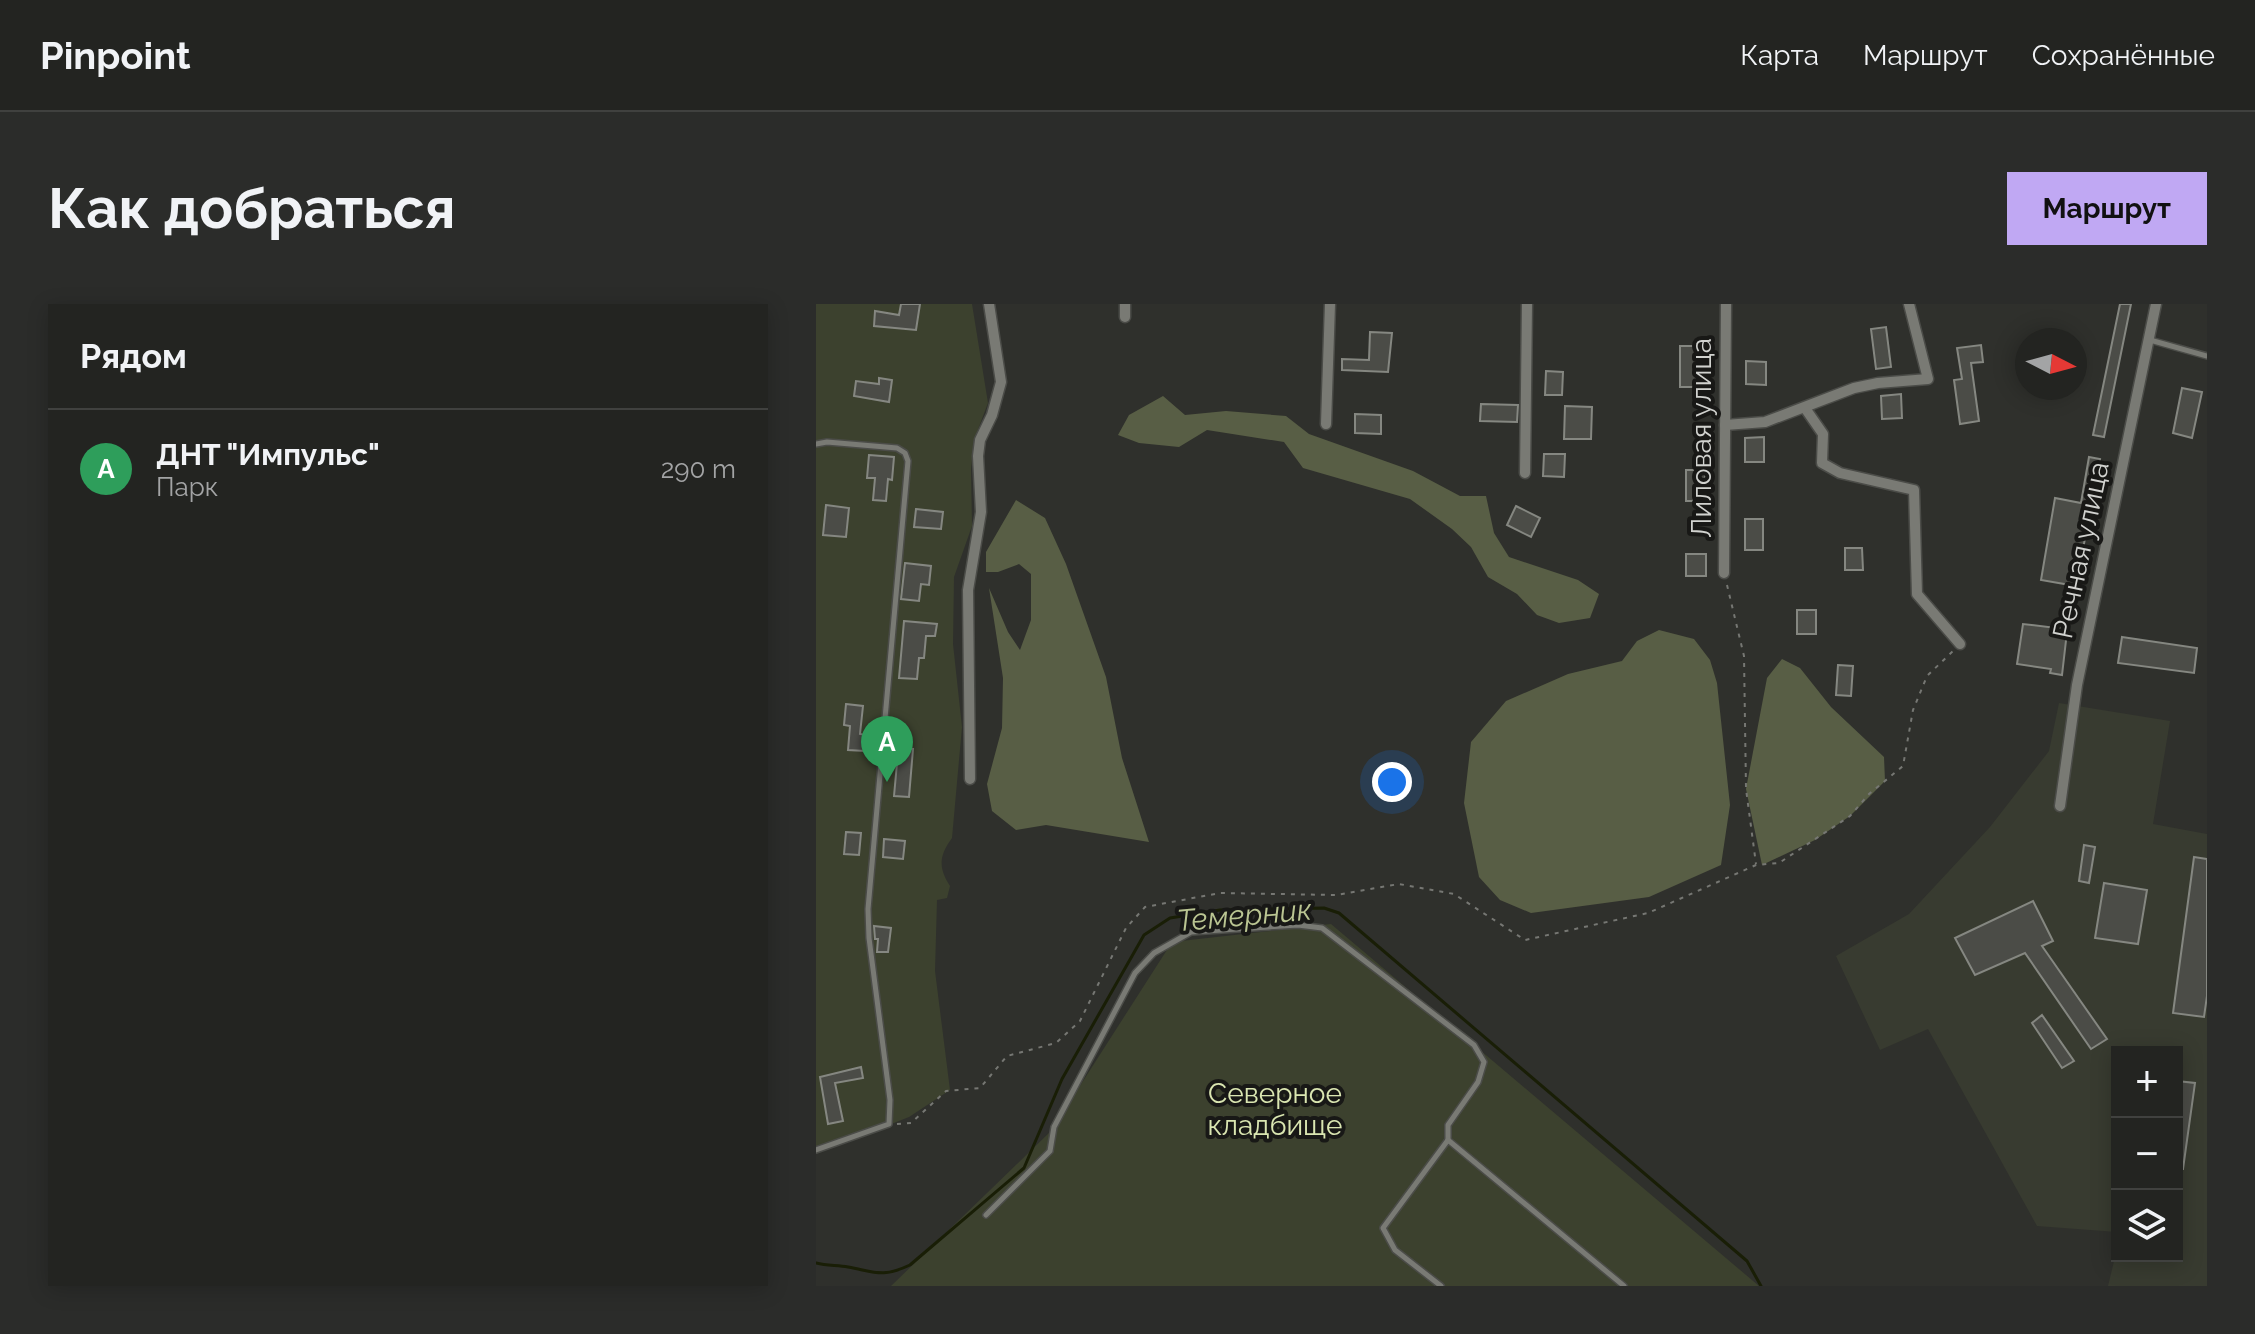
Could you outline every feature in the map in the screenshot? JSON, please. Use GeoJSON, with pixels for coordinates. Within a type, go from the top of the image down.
{"type":"FeatureCollection","features":[{"type":"Feature","properties":{"kind":"street"},"geometry":{"type":"LineString","coordinates":[[970,779],[968,590],[981,512],[978,456],[980,440],[992,415],[1001,382],[989,304]]}},
{"type":"Feature","properties":{"kind":"street"},"geometry":{"type":"LineString","coordinates":[[1125,304],[1125,317]]}},
{"type":"Feature","properties":{"kind":"street"},"geometry":{"type":"LineString","coordinates":[[1326,424],[1330,304]]}},
{"type":"Feature","properties":{"kind":"street"},"geometry":{"type":"LineString","coordinates":[[1525,473],[1527,304]]}},
{"type":"Feature","properties":{"kind":"street","name":"Лиловая улица"},"geometry":{"type":"LineString","coordinates":[[1724,573],[1726,304]]}},
{"type":"Feature","properties":{"kind":"street"},"geometry":{"type":"LineString","coordinates":[[1725,425],[1765,422],[1854,388],[1928,379],[1909,304]]}},
{"type":"Feature","properties":{"kind":"street","name":"Речная улица"},"geometry":{"type":"LineString","coordinates":[[2060,806],[2077,685],[2156,304]]}},
{"type":"Feature","properties":{"kind":"street"},"geometry":{"type":"LineString","coordinates":[[1805,408],[1823,434],[1822,463],[1840,473],[1914,490],[1917,594],[1960,644]]}},
{"type":"Feature","properties":{"kind":"lane"},"geometry":{"type":"LineString","coordinates":[[2148,339],[2207,356]]}},
{"type":"Feature","properties":{"kind":"lane"},"geometry":{"type":"LineString","coordinates":[[816,444],[827,442],[897,448],[905,453],[908,461],[868,909],[890,1100],[889,1124],[816,1150]]}},
{"type":"Feature","properties":{"kind":"lane"},"geometry":{"type":"LineString","coordinates":[[986,1215],[1050,1151],[1054,1127],[1135,973],[1154,953],[1191,932],[1287,925],[1322,928],[1474,1045],[1484,1062],[1478,1082],[1448,1125],[1448,1140],[1383,1228],[1395,1250],[1441,1286]]}},
{"type":"Feature","properties":{"kind":"lane"},"geometry":{"type":"LineString","coordinates":[[1448,1140],[1624,1286]]}},
{"type":"Feature","properties":{"kind":"path"},"geometry":{"type":"LineString","coordinates":[[1724,573],[1744,656],[1746,789],[1756,865]]}},
{"type":"Feature","properties":{"kind":"path"},"geometry":{"type":"LineString","coordinates":[[889,1124],[911,1123],[946,1091],[980,1088],[1007,1056],[1056,1043],[1080,1021],[1126,928],[1145,907],[1220,893],[1336,895],[1399,884],[1454,894],[1525,940],[1648,913],[1756,865],[1779,863],[1830,830],[1903,766],[1913,710],[1927,676],[1960,644]]}},
{"type":"Feature","properties":{"kind":"shaded area"},"geometry":{"type":"Polygon","coordinates":[[[2059,703],[2170,721],[2153,824],[2207,834],[2207,1286],[2108,1286],[2114,1262],[2183,1262],[2183,1046],[2111,1046],[2111,1232],[2037,1226],[1928,1029],[1880,1050],[1836,956],[1909,914],[1990,827],[2049,751],[2059,703]]]}},
{"type":"Feature","properties":{"kind":"green space"},"geometry":{"type":"Polygon","coordinates":[[[816,304],[972,304],[988,403],[974,440],[972,526],[954,577],[953,644],[962,727],[952,838],[942,862],[943,873],[950,886],[947,898],[937,900],[935,971],[950,1090],[909,1117],[816,1154],[816,304]]]}},
{"type":"Feature","properties":{"kind":"green space"},"geometry":{"type":"Polygon","coordinates":[[[1163,396],[1185,415],[1226,411],[1286,416],[1309,434],[1413,471],[1460,496],[1486,496],[1494,533],[1509,557],[1578,580],[1599,594],[1590,618],[1559,623],[1537,615],[1517,594],[1488,577],[1471,547],[1452,529],[1410,499],[1303,468],[1284,442],[1207,430],[1179,447],[1139,443],[1118,435],[1129,415],[1163,396]]]}},
{"type":"Feature","properties":{"kind":"green space"},"geometry":{"type":"Polygon","coordinates":[[[1016,500],[1045,518],[1066,564],[1106,677],[1122,758],[1149,842],[1046,825],[1016,830],[992,811],[987,784],[1002,728],[1003,678],[989,588],[1008,632],[1020,650],[1031,620],[1031,574],[1019,564],[998,572],[986,572],[986,552],[1016,500]]]}},
{"type":"Feature","properties":{"kind":"green space"},"geometry":{"type":"Polygon","coordinates":[[[1659,630],[1694,639],[1710,660],[1717,683],[1730,805],[1721,865],[1649,897],[1531,913],[1500,900],[1479,877],[1464,803],[1471,742],[1506,701],[1568,674],[1622,661],[1637,641],[1659,630]]]}},
{"type":"Feature","properties":{"kind":"green space"},"geometry":{"type":"Polygon","coordinates":[[[1782,659],[1800,668],[1831,707],[1884,757],[1885,781],[1850,816],[1815,840],[1762,865],[1746,789],[1767,678],[1782,659]]]}},
{"type":"Feature","properties":{"kind":"green space","name":"Северное кладбище"},"geometry":{"type":"Polygon","coordinates":[[[1331,924],[1759,1286],[891,1286],[1051,1131],[1172,942],[1331,924]]]}},
{"type":"Feature","properties":{"kind":"building"},"geometry":{"type":"Polygon","coordinates":[[[901,304],[920,304],[916,330],[874,326],[875,311],[899,315],[901,304]]]}},
{"type":"Feature","properties":{"kind":"building"},"geometry":{"type":"Polygon","coordinates":[[[2120,304],[2131,304],[2104,437],[2093,435],[2120,304]]]}},
{"type":"Feature","properties":{"kind":"building"},"geometry":{"type":"Polygon","coordinates":[[[1886,327],[1891,367],[1876,369],[1871,329],[1886,327]]]}},
{"type":"Feature","properties":{"kind":"building"},"geometry":{"type":"Polygon","coordinates":[[[1370,332],[1392,333],[1388,372],[1342,370],[1342,359],[1369,360],[1370,332]]]}},
{"type":"Feature","properties":{"kind":"building"},"geometry":{"type":"Polygon","coordinates":[[[1981,345],[1983,362],[1971,363],[1979,421],[1960,424],[1954,380],[1962,379],[1957,348],[1981,345]]]}},
{"type":"Feature","properties":{"kind":"building"},"geometry":{"type":"Polygon","coordinates":[[[1680,346],[1701,346],[1702,387],[1680,387],[1680,346]]]}},
{"type":"Feature","properties":{"kind":"building"},"geometry":{"type":"Polygon","coordinates":[[[1746,361],[1766,362],[1766,385],[1746,384],[1746,361]]]}},
{"type":"Feature","properties":{"kind":"building"},"geometry":{"type":"Polygon","coordinates":[[[1546,371],[1563,372],[1562,395],[1545,395],[1546,371]]]}},
{"type":"Feature","properties":{"kind":"building"},"geometry":{"type":"Polygon","coordinates":[[[879,378],[892,380],[889,402],[854,396],[856,381],[879,384],[879,378]]]}},
{"type":"Feature","properties":{"kind":"building"},"geometry":{"type":"Polygon","coordinates":[[[2182,388],[2202,392],[2192,438],[2173,433],[2182,388]]]}},
{"type":"Feature","properties":{"kind":"building"},"geometry":{"type":"Polygon","coordinates":[[[1901,394],[1902,418],[1882,419],[1881,396],[1901,394]]]}},
{"type":"Feature","properties":{"kind":"building"},"geometry":{"type":"Polygon","coordinates":[[[1481,404],[1518,405],[1517,422],[1480,421],[1481,404]]]}},
{"type":"Feature","properties":{"kind":"building"},"geometry":{"type":"Polygon","coordinates":[[[1565,406],[1592,407],[1591,439],[1564,439],[1565,406]]]}},
{"type":"Feature","properties":{"kind":"building"},"geometry":{"type":"Polygon","coordinates":[[[1355,414],[1381,415],[1381,434],[1355,433],[1355,414]]]}},
{"type":"Feature","properties":{"kind":"building"},"geometry":{"type":"Polygon","coordinates":[[[1764,437],[1764,462],[1745,462],[1745,438],[1764,437]]]}},
{"type":"Feature","properties":{"kind":"building"},"geometry":{"type":"Polygon","coordinates":[[[1544,454],[1565,454],[1564,477],[1543,476],[1544,454]]]}},
{"type":"Feature","properties":{"kind":"building"},"geometry":{"type":"Polygon","coordinates":[[[869,455],[894,457],[886,501],[873,500],[875,478],[867,478],[869,455]]]}},
{"type":"Feature","properties":{"kind":"building"},"geometry":{"type":"Polygon","coordinates":[[[2089,457],[2100,459],[2076,586],[2041,580],[2055,498],[2081,503],[2089,457]]]}},
{"type":"Feature","properties":{"kind":"building"},"geometry":{"type":"Polygon","coordinates":[[[1686,470],[1705,470],[1706,501],[1686,501],[1686,470]]]}},
{"type":"Feature","properties":{"kind":"building"},"geometry":{"type":"Polygon","coordinates":[[[826,505],[849,508],[846,537],[823,535],[826,505]]]}},
{"type":"Feature","properties":{"kind":"building"},"geometry":{"type":"Polygon","coordinates":[[[1516,506],[1540,518],[1531,537],[1507,525],[1516,506]]]}},
{"type":"Feature","properties":{"kind":"building"},"geometry":{"type":"Polygon","coordinates":[[[916,509],[943,512],[941,529],[914,527],[916,509]]]}},
{"type":"Feature","properties":{"kind":"building"},"geometry":{"type":"Polygon","coordinates":[[[1745,519],[1763,519],[1763,550],[1745,550],[1745,519]]]}},
{"type":"Feature","properties":{"kind":"building"},"geometry":{"type":"Polygon","coordinates":[[[1845,548],[1862,548],[1863,570],[1845,570],[1845,548]]]}},
{"type":"Feature","properties":{"kind":"building"},"geometry":{"type":"Polygon","coordinates":[[[1686,554],[1706,554],[1706,576],[1686,576],[1686,554]]]}},
{"type":"Feature","properties":{"kind":"building"},"geometry":{"type":"Polygon","coordinates":[[[905,563],[931,566],[929,585],[921,584],[919,601],[901,599],[905,563]]]}},
{"type":"Feature","properties":{"kind":"building"},"geometry":{"type":"Polygon","coordinates":[[[1797,610],[1816,610],[1816,634],[1797,634],[1797,610]]]}},
{"type":"Feature","properties":{"kind":"building"},"geometry":{"type":"Polygon","coordinates":[[[904,621],[937,624],[935,636],[926,636],[924,658],[919,658],[917,679],[899,678],[904,621]]]}},
{"type":"Feature","properties":{"kind":"building"},"geometry":{"type":"Polygon","coordinates":[[[2057,621],[2068,623],[2062,675],[2050,673],[2051,669],[2017,664],[2023,624],[2056,628],[2057,621]]]}},
{"type":"Feature","properties":{"kind":"building"},"geometry":{"type":"Polygon","coordinates":[[[2122,637],[2197,648],[2194,673],[2118,663],[2122,637]]]}},
{"type":"Feature","properties":{"kind":"building"},"geometry":{"type":"Polygon","coordinates":[[[1838,665],[1853,666],[1851,696],[1836,695],[1838,665]]]}},
{"type":"Feature","properties":{"kind":"building"},"geometry":{"type":"Polygon","coordinates":[[[846,704],[863,706],[860,734],[866,735],[865,751],[848,750],[850,726],[844,725],[846,704]]]}},
{"type":"Feature","properties":{"kind":"building"},"geometry":{"type":"Polygon","coordinates":[[[891,747],[913,749],[909,797],[894,796],[897,763],[889,762],[891,747]]]}},
{"type":"Feature","properties":{"kind":"building"},"geometry":{"type":"Polygon","coordinates":[[[846,832],[861,833],[859,855],[844,854],[846,832]]]}},
{"type":"Feature","properties":{"kind":"building"},"geometry":{"type":"Polygon","coordinates":[[[884,839],[905,841],[903,859],[883,857],[884,839]]]}},
{"type":"Feature","properties":{"kind":"building"},"geometry":{"type":"Polygon","coordinates":[[[2084,845],[2095,847],[2089,883],[2079,881],[2084,845]]]}},
{"type":"Feature","properties":{"kind":"building"},"geometry":{"type":"Polygon","coordinates":[[[2194,857],[2207,859],[2207,996],[2204,1017],[2173,1013],[2194,857]]]}},
{"type":"Feature","properties":{"kind":"building"},"geometry":{"type":"Polygon","coordinates":[[[2104,883],[2147,890],[2138,944],[2095,938],[2104,883]]]}},
{"type":"Feature","properties":{"kind":"building"},"geometry":{"type":"Polygon","coordinates":[[[2033,901],[2053,941],[2042,946],[2107,1039],[2091,1049],[2025,953],[1975,975],[1955,938],[2033,901]]]}},
{"type":"Feature","properties":{"kind":"building"},"geometry":{"type":"Polygon","coordinates":[[[874,926],[891,928],[888,952],[877,952],[878,939],[875,939],[874,926]]]}},
{"type":"Feature","properties":{"kind":"building"},"geometry":{"type":"Polygon","coordinates":[[[2042,1015],[2074,1061],[2062,1068],[2032,1023],[2042,1015]]]}},
{"type":"Feature","properties":{"kind":"building"},"geometry":{"type":"Polygon","coordinates":[[[861,1067],[863,1078],[835,1083],[843,1121],[828,1124],[820,1077],[861,1067]]]}},
{"type":"Feature","properties":{"kind":"building"},"geometry":{"type":"Polygon","coordinates":[[[2183,1082],[2195,1083],[2183,1169],[2183,1082]]]}},
{"type":"Feature","properties":{"kind":"waterway","name":"Темерник"},"geometry":{"type":"LineString","coordinates":[[816,1263],[879,1273],[910,1265],[1024,1168],[1062,1079],[1144,935],[1170,918],[1220,910],[1324,908],[1339,913],[1747,1261],[1761,1286]]}},
{"type":"Feature","properties":{"kind":"place","name":"ДНТ \"Импульс\""},"geometry":{"type":"Point","coordinates":[887,782]}}]}
